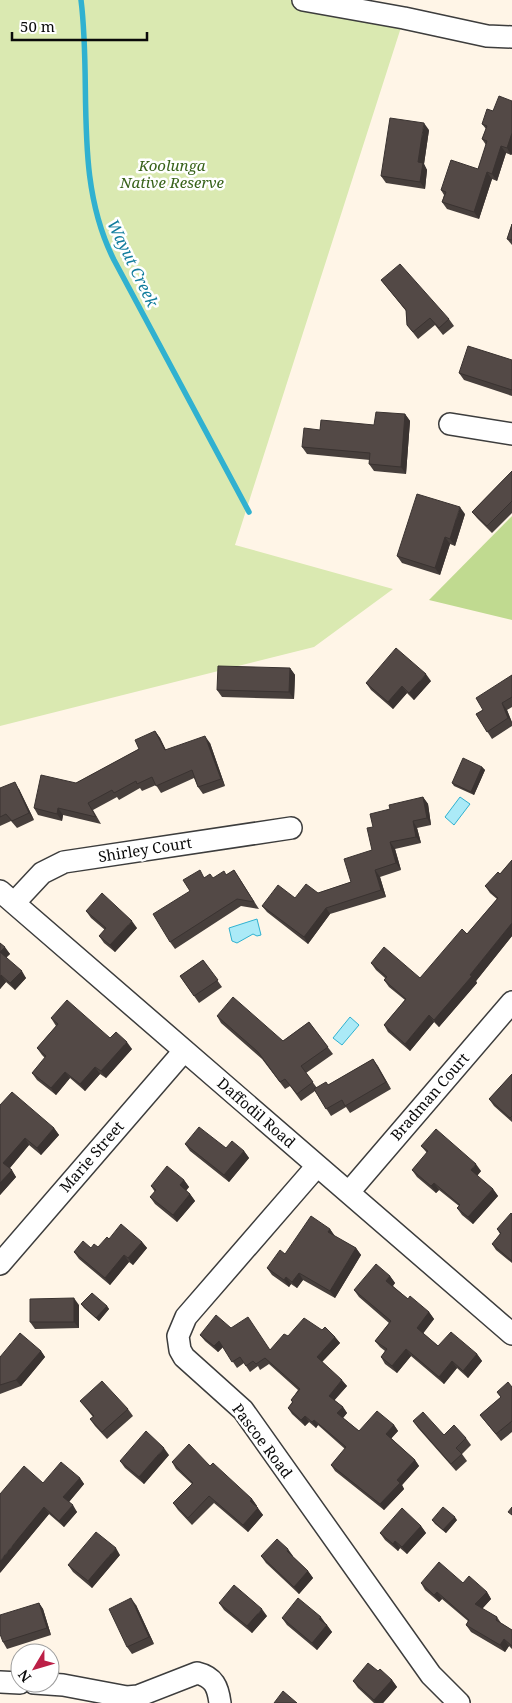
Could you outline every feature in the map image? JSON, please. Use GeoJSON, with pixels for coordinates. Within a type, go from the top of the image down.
{"type":"FeatureCollection","features":[{"type":"Feature","properties":{"kind":"street"},"geometry":{"type":"LineString","coordinates":[[303,0],[404,18],[487,36],[512,37]]}},
{"type":"Feature","properties":{"kind":"street"},"geometry":{"type":"LineString","coordinates":[[450,424],[512,434]]}},
{"type":"Feature","properties":{"kind":"street","name":"Shirley Court"},"geometry":{"type":"LineString","coordinates":[[7,897],[42,873],[64,862],[291,828]]}},
{"type":"Feature","properties":{"kind":"street","name":"Daffodil Road"},"geometry":{"type":"LineString","coordinates":[[7,897],[512,1334]]}},
{"type":"Feature","properties":{"kind":"street","name":"Bradman Court"},"geometry":{"type":"LineString","coordinates":[[349,1192],[512,1002]]}},
{"type":"Feature","properties":{"kind":"street","name":"Marie Street"},"geometry":{"type":"LineString","coordinates":[[0,1264],[184,1051]]}},
{"type":"Feature","properties":{"kind":"street","name":"Pascoe Road"},"geometry":{"type":"LineString","coordinates":[[317,1166],[186,1317],[178,1336],[178,1343],[184,1357],[243,1410],[431,1675],[459,1703]]}},
{"type":"Feature","properties":{"kind":"street"},"geometry":{"type":"LineString","coordinates":[[60,1685],[127,1697],[138,1696],[197,1673],[210,1678],[216,1684],[220,1703]]}},
{"type":"Feature","properties":{"kind":"green space","name":"Koolunga Native Reserve"},"geometry":{"type":"Polygon","coordinates":[[[0,0],[303,0],[404,18],[235,545],[393,589],[314,647],[0,726],[0,0]]]}},
{"type":"Feature","properties":{"kind":"green space"},"geometry":{"type":"Polygon","coordinates":[[[512,516],[512,620],[429,600],[512,516]]]}},
{"type":"Feature","properties":{"kind":"water"},"geometry":{"type":"Polygon","coordinates":[[[460,797],[470,804],[454,825],[445,817],[460,797]]]}},
{"type":"Feature","properties":{"kind":"water"},"geometry":{"type":"Polygon","coordinates":[[[257,919],[261,935],[253,934],[237,943],[232,941],[229,928],[257,919]]]}},
{"type":"Feature","properties":{"kind":"water"},"geometry":{"type":"Polygon","coordinates":[[[350,1017],[359,1025],[342,1045],[333,1038],[350,1017]]]}},
{"type":"Feature","properties":{"kind":"building"},"geometry":{"type":"Polygon","coordinates":[[[499,96],[512,101],[512,133],[507,148],[501,146],[492,174],[487,172],[474,212],[442,202],[446,192],[441,190],[451,160],[478,169],[487,141],[482,139],[487,126],[482,124],[487,109],[493,111],[499,96]]]}},
{"type":"Feature","properties":{"kind":"building"},"geometry":{"type":"Polygon","coordinates":[[[390,118],[424,123],[418,162],[423,163],[420,182],[381,176],[390,118]]]}},
{"type":"Feature","properties":{"kind":"building"},"geometry":{"type":"Polygon","coordinates":[[[512,224],[512,240],[507,239],[512,224]]]}},
{"type":"Feature","properties":{"kind":"building"},"geometry":{"type":"Polygon","coordinates":[[[400,264],[449,319],[439,328],[430,318],[413,332],[407,325],[406,310],[381,280],[400,264]]]}},
{"type":"Feature","properties":{"kind":"building"},"geometry":{"type":"Polygon","coordinates":[[[468,346],[512,360],[512,390],[459,373],[468,346]]]}},
{"type":"Feature","properties":{"kind":"building"},"geometry":{"type":"Polygon","coordinates":[[[376,412],[405,414],[401,467],[369,464],[370,453],[302,447],[304,428],[320,430],[321,420],[374,425],[376,412]]]}},
{"type":"Feature","properties":{"kind":"building"},"geometry":{"type":"Polygon","coordinates":[[[512,471],[512,501],[487,526],[472,512],[512,471]]]}},
{"type":"Feature","properties":{"kind":"building"},"geometry":{"type":"Polygon","coordinates":[[[417,494],[460,507],[450,539],[445,537],[435,568],[397,556],[417,494]]]}},
{"type":"Feature","properties":{"kind":"building"},"geometry":{"type":"Polygon","coordinates":[[[396,648],[426,674],[409,693],[402,686],[388,702],[366,683],[396,648]]]}},
{"type":"Feature","properties":{"kind":"building"},"geometry":{"type":"Polygon","coordinates":[[[218,666],[290,668],[289,692],[217,690],[218,666]]]}},
{"type":"Feature","properties":{"kind":"building"},"geometry":{"type":"Polygon","coordinates":[[[512,675],[512,697],[502,703],[508,718],[487,732],[476,714],[483,710],[476,698],[512,675]]]}},
{"type":"Feature","properties":{"kind":"building"},"geometry":{"type":"Polygon","coordinates":[[[155,731],[165,750],[205,736],[221,779],[198,787],[192,770],[156,786],[152,777],[137,784],[136,781],[114,793],[112,790],[88,803],[96,817],[58,808],[57,814],[34,808],[41,775],[76,783],[139,749],[135,740],[155,731]]]}},
{"type":"Feature","properties":{"kind":"building"},"geometry":{"type":"Polygon","coordinates":[[[463,758],[482,767],[471,792],[452,783],[463,758]]]}},
{"type":"Feature","properties":{"kind":"building"},"geometry":{"type":"Polygon","coordinates":[[[15,782],[29,813],[12,821],[6,814],[0,817],[0,788],[15,782]]]}},
{"type":"Feature","properties":{"kind":"building"},"geometry":{"type":"Polygon","coordinates":[[[423,797],[427,818],[413,821],[416,837],[390,842],[396,863],[375,870],[381,890],[326,908],[304,937],[262,906],[278,885],[295,898],[306,884],[318,893],[351,882],[344,859],[372,850],[367,828],[373,827],[370,814],[390,809],[389,805],[423,797]]]}},
{"type":"Feature","properties":{"kind":"building"},"geometry":{"type":"Polygon","coordinates":[[[512,860],[512,923],[470,975],[472,976],[434,1020],[429,1015],[405,1044],[384,1025],[406,999],[384,980],[387,977],[371,963],[384,947],[420,978],[462,929],[467,934],[498,898],[485,886],[498,872],[500,874],[512,860]]]}},
{"type":"Feature","properties":{"kind":"building"},"geometry":{"type":"Polygon","coordinates":[[[200,870],[204,878],[210,874],[213,878],[224,871],[226,875],[234,870],[254,902],[237,899],[170,942],[153,914],[190,891],[183,880],[200,870]]]}},
{"type":"Feature","properties":{"kind":"building"},"geometry":{"type":"Polygon","coordinates":[[[102,893],[132,921],[110,945],[99,936],[106,928],[86,911],[102,893]]]}},
{"type":"Feature","properties":{"kind":"building"},"geometry":{"type":"Polygon","coordinates":[[[0,943],[5,947],[0,952],[0,943]]]}},
{"type":"Feature","properties":{"kind":"building"},"geometry":{"type":"Polygon","coordinates":[[[0,952],[22,971],[10,983],[1,975],[0,977],[0,952]]]}},
{"type":"Feature","properties":{"kind":"building"},"geometry":{"type":"Polygon","coordinates":[[[203,960],[218,980],[194,996],[180,976],[203,960]]]}},
{"type":"Feature","properties":{"kind":"building"},"geometry":{"type":"Polygon","coordinates":[[[233,997],[283,1041],[309,1022],[328,1047],[301,1066],[313,1082],[297,1094],[285,1079],[280,1082],[258,1052],[217,1016],[233,997]]]}},
{"type":"Feature","properties":{"kind":"building"},"geometry":{"type":"Polygon","coordinates":[[[67,1000],[110,1038],[116,1032],[127,1042],[101,1071],[95,1067],[80,1084],[65,1072],[51,1088],[32,1073],[46,1056],[37,1048],[58,1024],[51,1018],[67,1000]]]}},
{"type":"Feature","properties":{"kind":"building"},"geometry":{"type":"Polygon","coordinates":[[[373,1059],[386,1082],[345,1106],[342,1100],[326,1109],[314,1089],[326,1082],[328,1085],[373,1059]]]}},
{"type":"Feature","properties":{"kind":"building"},"geometry":{"type":"Polygon","coordinates":[[[512,1074],[512,1116],[510,1118],[489,1099],[512,1074]]]}},
{"type":"Feature","properties":{"kind":"building"},"geometry":{"type":"Polygon","coordinates":[[[12,1092],[54,1128],[37,1148],[25,1138],[3,1163],[12,1170],[0,1183],[0,1105],[12,1092]]]}},
{"type":"Feature","properties":{"kind":"building"},"geometry":{"type":"Polygon","coordinates":[[[199,1127],[226,1148],[232,1141],[244,1151],[224,1175],[185,1144],[199,1127]]]}},
{"type":"Feature","properties":{"kind":"building"},"geometry":{"type":"Polygon","coordinates":[[[436,1129],[476,1164],[471,1170],[493,1189],[468,1217],[457,1208],[460,1205],[434,1183],[431,1186],[412,1170],[428,1151],[421,1146],[436,1129]]]}},
{"type":"Feature","properties":{"kind":"building"},"geometry":{"type":"Polygon","coordinates":[[[167,1166],[184,1180],[180,1185],[190,1194],[173,1215],[150,1197],[156,1190],[151,1186],[167,1166]]]}},
{"type":"Feature","properties":{"kind":"building"},"geometry":{"type":"Polygon","coordinates":[[[511,1213],[512,1261],[492,1244],[501,1233],[497,1229],[511,1213]]]}},
{"type":"Feature","properties":{"kind":"building"},"geometry":{"type":"Polygon","coordinates":[[[311,1216],[330,1229],[328,1232],[356,1248],[330,1291],[299,1273],[292,1282],[286,1277],[284,1280],[267,1268],[280,1250],[285,1254],[311,1216]]]}},
{"type":"Feature","properties":{"kind":"building"},"geometry":{"type":"Polygon","coordinates":[[[121,1224],[142,1242],[128,1258],[124,1255],[105,1278],[74,1252],[83,1241],[91,1248],[94,1244],[98,1247],[107,1237],[109,1239],[121,1224]]]}},
{"type":"Feature","properties":{"kind":"building"},"geometry":{"type":"Polygon","coordinates":[[[376,1264],[390,1276],[386,1281],[408,1299],[410,1296],[429,1312],[417,1328],[438,1346],[451,1332],[477,1354],[463,1371],[452,1361],[439,1377],[406,1349],[392,1366],[381,1357],[387,1349],[375,1341],[391,1321],[354,1290],[376,1264]]]}},
{"type":"Feature","properties":{"kind":"building"},"geometry":{"type":"Polygon","coordinates":[[[92,1293],[107,1306],[96,1318],[81,1304],[92,1293]]]}},
{"type":"Feature","properties":{"kind":"building"},"geometry":{"type":"Polygon","coordinates":[[[74,1298],[74,1322],[30,1322],[30,1299],[74,1298]]]}},
{"type":"Feature","properties":{"kind":"building"},"geometry":{"type":"Polygon","coordinates":[[[216,1315],[231,1328],[248,1317],[270,1350],[284,1334],[288,1336],[304,1318],[322,1330],[325,1327],[335,1337],[317,1357],[342,1380],[329,1396],[343,1407],[337,1413],[359,1431],[377,1411],[394,1425],[386,1434],[415,1460],[397,1480],[400,1483],[380,1504],[331,1465],[346,1447],[314,1420],[312,1422],[305,1416],[301,1420],[288,1408],[293,1402],[291,1400],[300,1389],[265,1358],[256,1364],[253,1361],[246,1366],[240,1357],[232,1362],[219,1341],[214,1346],[200,1335],[216,1315]]]}},
{"type":"Feature","properties":{"kind":"building"},"geometry":{"type":"Polygon","coordinates":[[[20,1333],[41,1351],[16,1380],[0,1385],[0,1357],[20,1333]]]}},
{"type":"Feature","properties":{"kind":"building"},"geometry":{"type":"Polygon","coordinates":[[[102,1381],[128,1409],[102,1432],[90,1419],[94,1416],[80,1401],[102,1381]]]}},
{"type":"Feature","properties":{"kind":"building"},"geometry":{"type":"Polygon","coordinates":[[[508,1382],[512,1387],[512,1421],[496,1434],[480,1415],[501,1397],[497,1392],[508,1382]]]}},
{"type":"Feature","properties":{"kind":"building"},"geometry":{"type":"Polygon","coordinates":[[[423,1412],[444,1435],[454,1425],[466,1438],[456,1448],[462,1454],[451,1464],[413,1421],[423,1412]]]}},
{"type":"Feature","properties":{"kind":"building"},"geometry":{"type":"Polygon","coordinates":[[[146,1431],[164,1448],[139,1477],[120,1461],[146,1431]]]}},
{"type":"Feature","properties":{"kind":"building"},"geometry":{"type":"Polygon","coordinates":[[[189,1444],[210,1466],[213,1463],[252,1499],[250,1501],[258,1508],[243,1525],[209,1496],[188,1518],[173,1503],[193,1483],[172,1462],[189,1444]]]}},
{"type":"Feature","properties":{"kind":"building"},"geometry":{"type":"Polygon","coordinates":[[[61,1462],[80,1478],[63,1497],[73,1505],[59,1521],[44,1507],[0,1561],[0,1494],[24,1466],[43,1483],[61,1462]]]}},
{"type":"Feature","properties":{"kind":"building"},"geometry":{"type":"Polygon","coordinates":[[[443,1507],[455,1517],[443,1530],[432,1520],[443,1507]]]}},
{"type":"Feature","properties":{"kind":"building"},"geometry":{"type":"Polygon","coordinates":[[[512,1507],[512,1515],[508,1512],[512,1507]]]}},
{"type":"Feature","properties":{"kind":"building"},"geometry":{"type":"Polygon","coordinates":[[[402,1508],[421,1526],[402,1547],[395,1541],[393,1544],[380,1533],[402,1508]]]}},
{"type":"Feature","properties":{"kind":"building"},"geometry":{"type":"Polygon","coordinates":[[[96,1532],[116,1548],[88,1581],[68,1565],[96,1532]]]}},
{"type":"Feature","properties":{"kind":"building"},"geometry":{"type":"Polygon","coordinates":[[[277,1539],[308,1571],[294,1587],[261,1556],[277,1539]]]}},
{"type":"Feature","properties":{"kind":"building"},"geometry":{"type":"Polygon","coordinates":[[[439,1562],[463,1583],[469,1576],[487,1592],[475,1604],[497,1617],[496,1620],[512,1630],[512,1646],[504,1639],[500,1645],[466,1625],[469,1620],[437,1592],[434,1595],[421,1583],[439,1562]]]}},
{"type":"Feature","properties":{"kind":"building"},"geometry":{"type":"Polygon","coordinates":[[[234,1585],[262,1609],[247,1626],[219,1603],[234,1585]]]}},
{"type":"Feature","properties":{"kind":"building"},"geometry":{"type":"Polygon","coordinates":[[[131,1598],[149,1637],[127,1647],[109,1609],[131,1598]]]}},
{"type":"Feature","properties":{"kind":"building"},"geometry":{"type":"Polygon","coordinates":[[[298,1598],[321,1617],[319,1619],[327,1625],[312,1643],[282,1618],[298,1598]]]}},
{"type":"Feature","properties":{"kind":"building"},"geometry":{"type":"Polygon","coordinates":[[[39,1603],[47,1628],[3,1642],[0,1634],[0,1615],[39,1603]]]}},
{"type":"Feature","properties":{"kind":"building"},"geometry":{"type":"Polygon","coordinates":[[[368,1663],[378,1671],[380,1669],[392,1680],[374,1700],[353,1681],[368,1663]]]}},
{"type":"Feature","properties":{"kind":"building"},"geometry":{"type":"Polygon","coordinates":[[[283,1691],[297,1703],[274,1703],[283,1691]]]}},
{"type":"Feature","properties":{"kind":"waterway","name":"Wayut Creek"},"geometry":{"type":"LineString","coordinates":[[81,0],[84,33],[88,165],[101,229],[114,260],[249,512]]}}]}
